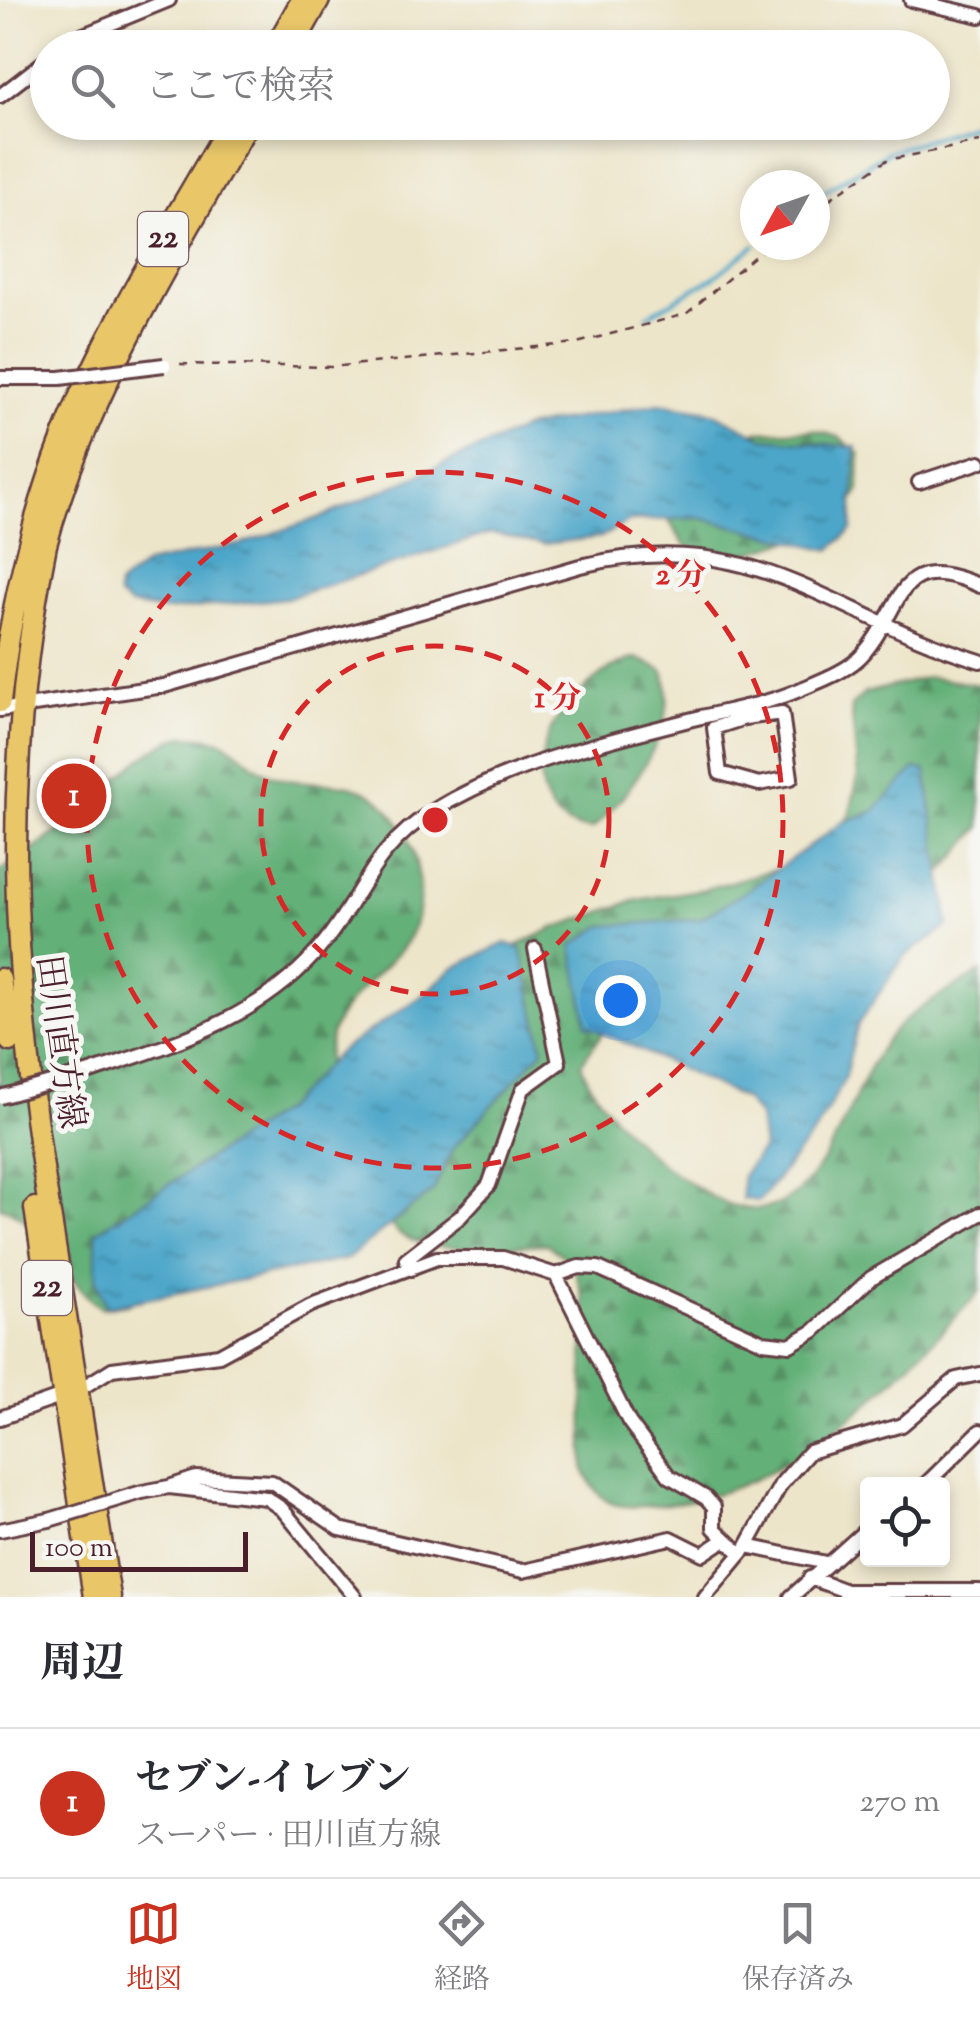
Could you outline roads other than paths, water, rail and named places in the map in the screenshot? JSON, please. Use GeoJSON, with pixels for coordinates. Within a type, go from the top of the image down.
{"type":"FeatureCollection","features":[{"type":"Feature","properties":{"kind":"main road"},"geometry":{"type":"LineString","coordinates":[[285,30],[302,0]]}},
{"type":"Feature","properties":{"kind":"main road"},"geometry":{"type":"LineString","coordinates":[[302,30],[319,0]]}},
{"type":"Feature","properties":{"kind":"main road","name":"田川直方線"},"geometry":{"type":"LineString","coordinates":[[94,1597],[10,936],[4,623],[84,390],[144,272],[221,140]]}},
{"type":"Feature","properties":{"kind":"main road","name":"田川直方線"},"geometry":{"type":"LineString","coordinates":[[5,707],[46,542],[74,458],[120,354],[239,140]]}},
{"type":"Feature","properties":{"kind":"main road","name":"田川直方線"},"geometry":{"type":"LineString","coordinates":[[0,979],[70,1394],[110,1597]]}},
{"type":"Feature","properties":{"kind":"street"},"geometry":{"type":"LineString","coordinates":[[102,30],[168,0]]}},
{"type":"Feature","properties":{"kind":"street"},"geometry":{"type":"LineString","coordinates":[[911,0],[980,16]]}},
{"type":"Feature","properties":{"kind":"street"},"geometry":{"type":"LineString","coordinates":[[0,96],[30,72]]}},
{"type":"Feature","properties":{"kind":"street"},"geometry":{"type":"LineString","coordinates":[[0,378],[60,378],[164,365]]}},
{"type":"Feature","properties":{"kind":"street"},"geometry":{"type":"LineString","coordinates":[[919,482],[980,462]]}},
{"type":"Feature","properties":{"kind":"street"},"geometry":{"type":"LineString","coordinates":[[5,707],[164,686],[613,558],[682,552],[730,559],[794,580],[980,661]]}},
{"type":"Feature","properties":{"kind":"street"},"geometry":{"type":"LineString","coordinates":[[0,1097],[87,1072],[218,1026],[254,1006],[323,944],[374,862],[431,812],[488,782],[595,744],[744,712],[782,713],[791,778],[758,784],[720,773],[714,728],[744,712],[832,675],[864,654],[901,588],[942,572],[980,586]]}},
{"type":"Feature","properties":{"kind":"street"},"geometry":{"type":"LineString","coordinates":[[411,1269],[406,1259],[460,1217],[489,1185],[523,1089],[559,1063],[535,949]]}},
{"type":"Feature","properties":{"kind":"street"},"geometry":{"type":"LineString","coordinates":[[0,1418],[70,1394],[112,1369],[219,1355],[311,1306],[437,1258],[504,1258],[556,1275],[579,1267],[598,1268],[763,1342],[790,1345],[814,1331],[871,1278],[980,1214]]}},
{"type":"Feature","properties":{"kind":"street"},"geometry":{"type":"LineString","coordinates":[[556,1275],[630,1422],[669,1476],[714,1507],[714,1528],[724,1540],[744,1550],[826,1563]]}},
{"type":"Feature","properties":{"kind":"street"},"geometry":{"type":"LineString","coordinates":[[706,1597],[744,1550],[782,1484],[809,1452],[902,1426],[956,1379],[980,1374]]}},
{"type":"Feature","properties":{"kind":"street"},"geometry":{"type":"LineString","coordinates":[[933,1477],[980,1431]]}},
{"type":"Feature","properties":{"kind":"street"},"geometry":{"type":"LineString","coordinates":[[0,1530],[196,1478],[272,1482],[340,1528],[523,1571],[535,1572],[671,1538],[703,1554],[724,1540]]}},
{"type":"Feature","properties":{"kind":"street"},"geometry":{"type":"LineString","coordinates":[[169,1487],[266,1498],[282,1509],[355,1597]]}},
{"type":"Feature","properties":{"kind":"street"},"geometry":{"type":"LineString","coordinates":[[791,1597],[860,1535]]}},
{"type":"Feature","properties":{"kind":"street"},"geometry":{"type":"LineString","coordinates":[[810,1578],[846,1592],[980,1591]]}},
{"type":"Feature","properties":{"kind":"water"},"geometry":{"type":"Polygon","coordinates":[[[659,403],[710,411],[764,438],[856,447],[852,530],[830,550],[700,518],[630,521],[601,537],[543,544],[491,533],[287,598],[165,611],[130,605],[118,596],[118,586],[146,564],[242,544],[327,515],[528,427],[659,403]]]}},
{"type":"Feature","properties":{"kind":"water"},"geometry":{"type":"Polygon","coordinates":[[[915,769],[926,771],[949,926],[905,956],[858,1024],[844,1080],[817,1129],[759,1201],[742,1199],[742,1176],[763,1148],[759,1117],[744,1099],[587,1025],[572,946],[602,926],[700,919],[843,822],[873,812],[915,769]]]}},
{"type":"Feature","properties":{"kind":"water"},"geometry":{"type":"Polygon","coordinates":[[[505,943],[521,948],[543,1050],[453,1148],[433,1191],[347,1259],[106,1307],[96,1278],[96,1232],[283,1110],[340,1051],[422,996],[453,968],[505,943]]]}},
{"type":"Feature","properties":{"kind":"waterway"},"geometry":{"type":"LineString","coordinates":[[953,0],[980,6]]}},
{"type":"Feature","properties":{"kind":"waterway"},"geometry":{"type":"LineString","coordinates":[[950,132],[980,122]]}},
{"type":"Feature","properties":{"kind":"waterway"},"geometry":{"type":"LineString","coordinates":[[830,188],[888,152],[925,140]]}},
{"type":"Feature","properties":{"kind":"waterway"},"geometry":{"type":"LineString","coordinates":[[647,316],[713,278],[740,257]]}},
{"type":"Feature","properties":{"kind":"place","name":"セブン-イレブン"},"geometry":{"type":"Point","coordinates":[74,796]}}]}
